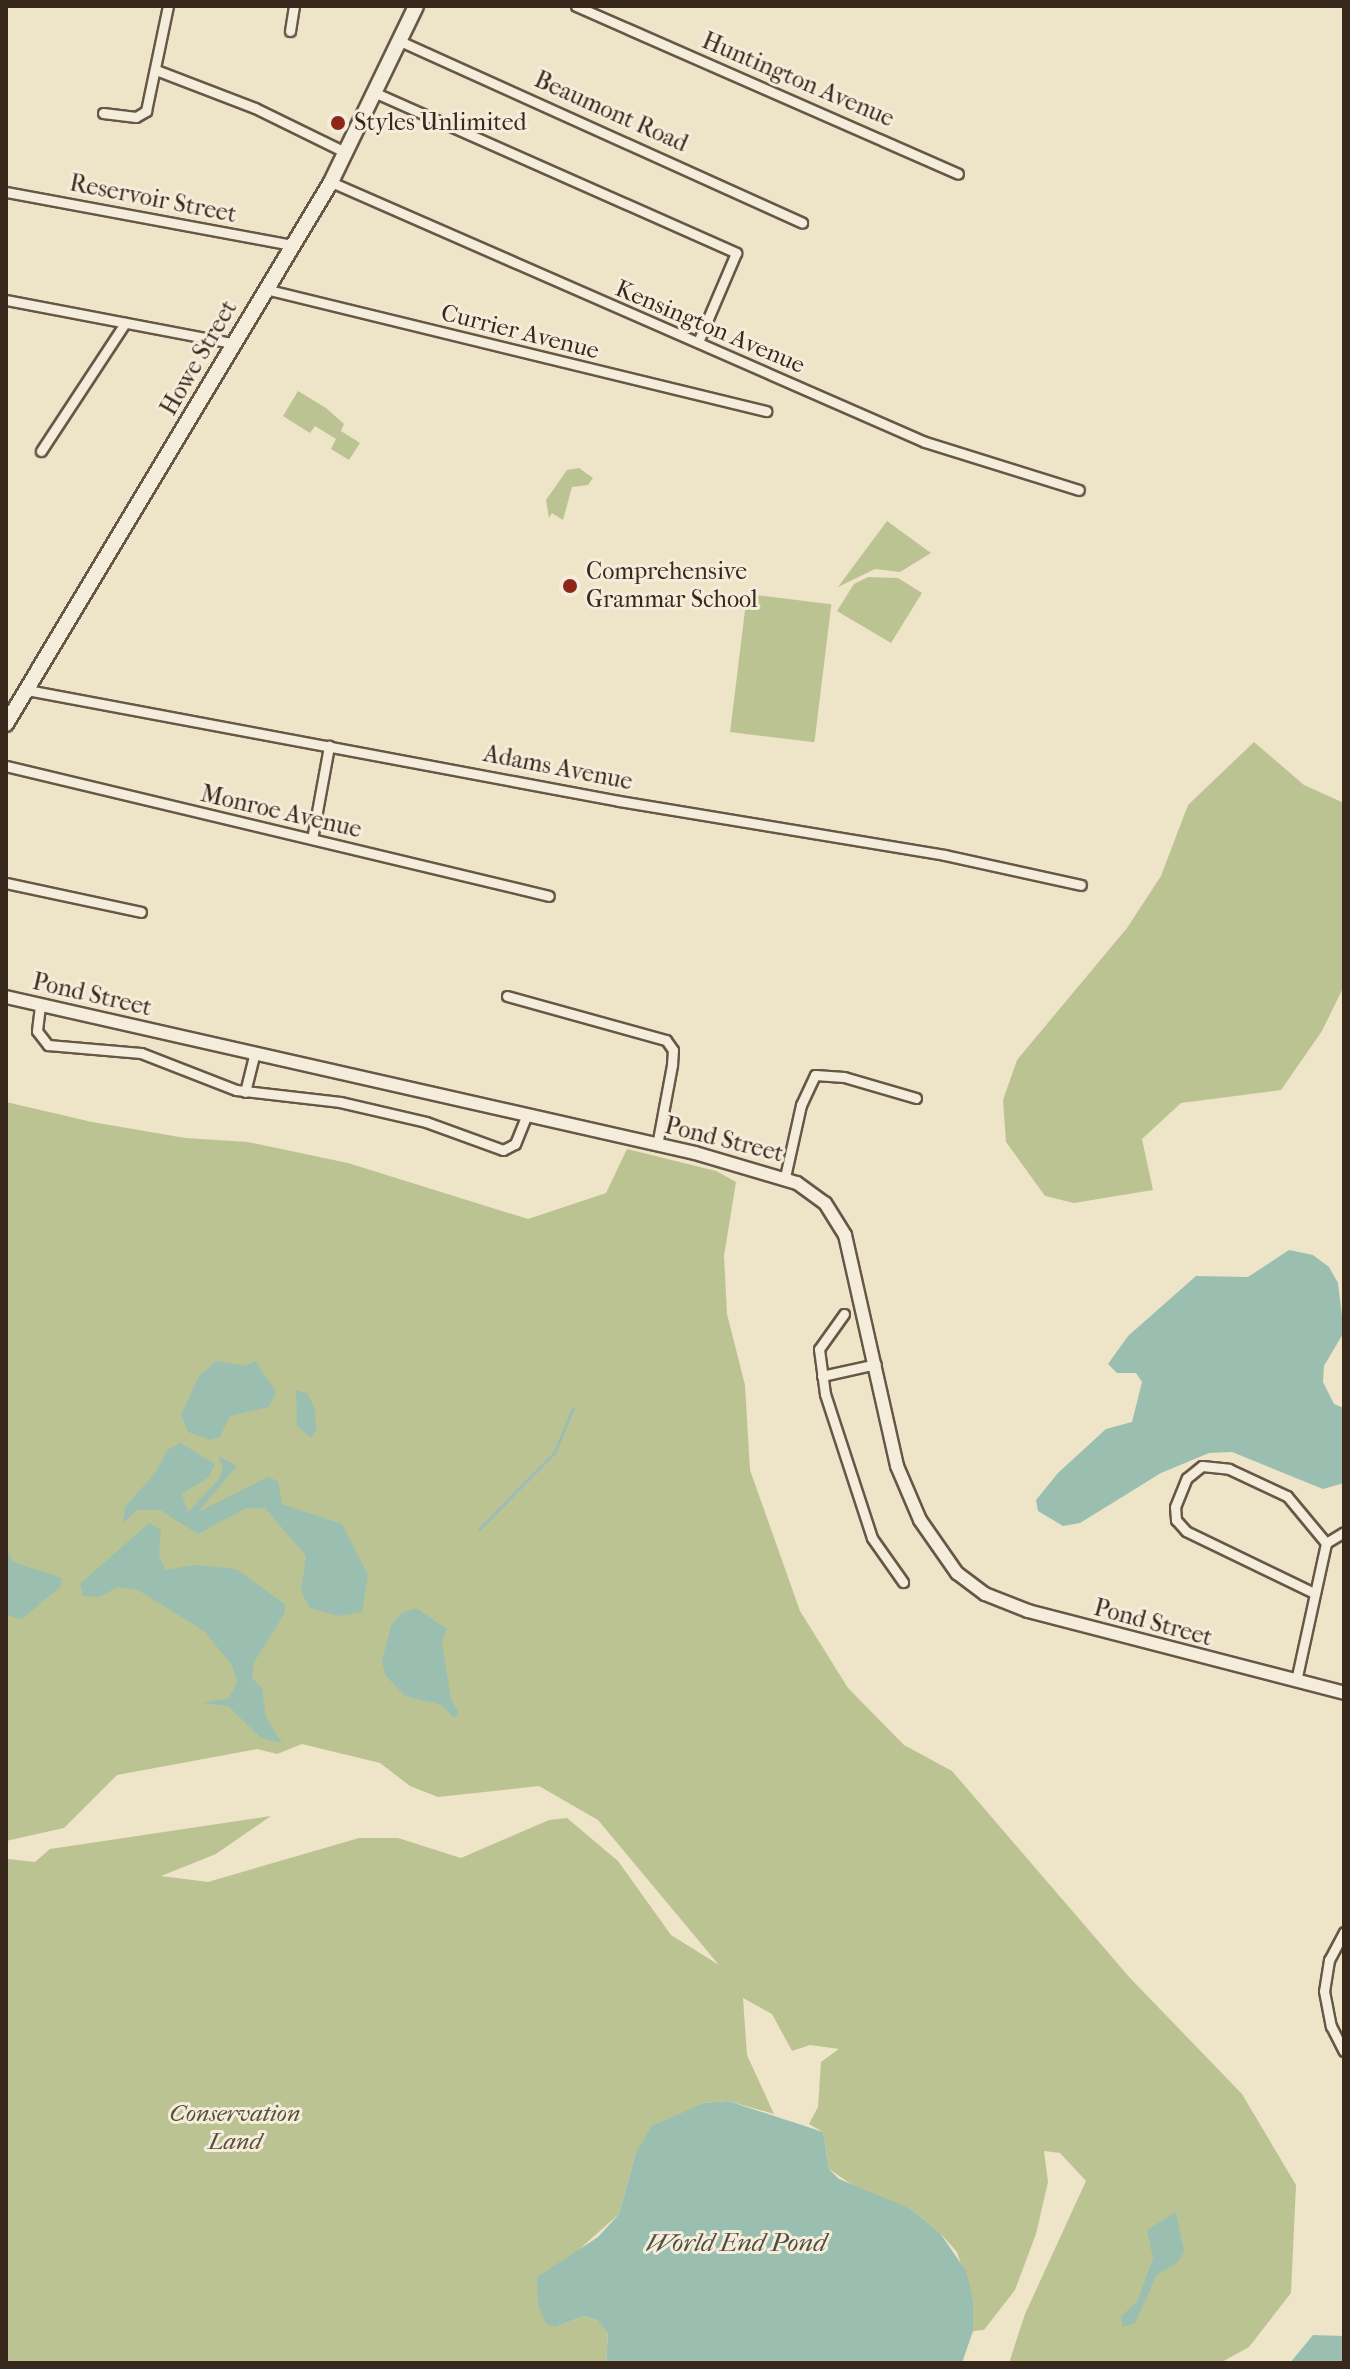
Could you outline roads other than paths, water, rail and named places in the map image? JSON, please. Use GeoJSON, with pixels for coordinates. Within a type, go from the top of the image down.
{"type":"FeatureCollection","features":[{"type":"Feature","properties":{"kind":"main road","name":"Howe Street"},"geometry":{"type":"LineString","coordinates":[[6,724],[331,182],[378,94],[416,6]]}},
{"type":"Feature","properties":{"kind":"street"},"geometry":{"type":"LineString","coordinates":[[103,113],[136,117],[146,111],[168,6]]}},
{"type":"Feature","properties":{"kind":"street"},"geometry":{"type":"LineString","coordinates":[[290,31],[294,6]]}},
{"type":"Feature","properties":{"kind":"street","name":"Huntington Avenue"},"geometry":{"type":"LineString","coordinates":[[576,6],[958,174]]}},
{"type":"Feature","properties":{"kind":"street","name":"Beaumont Road"},"geometry":{"type":"LineString","coordinates":[[402,42],[802,223]]}},
{"type":"Feature","properties":{"kind":"street"},"geometry":{"type":"LineString","coordinates":[[156,70],[255,108],[347,153]]}},
{"type":"Feature","properties":{"kind":"street"},"geometry":{"type":"LineString","coordinates":[[378,94],[736,253],[698,342]]}},
{"type":"Feature","properties":{"kind":"street","name":"Kensington Avenue"},"geometry":{"type":"LineString","coordinates":[[331,182],[925,442],[1079,490]]}},
{"type":"Feature","properties":{"kind":"street","name":"Reservoir Street"},"geometry":{"type":"LineString","coordinates":[[6,192],[293,245]]}},
{"type":"Feature","properties":{"kind":"street","name":"Currier Avenue"},"geometry":{"type":"LineString","coordinates":[[265,289],[766,411]]}},
{"type":"Feature","properties":{"kind":"street"},"geometry":{"type":"LineString","coordinates":[[6,303],[232,343]]}},
{"type":"Feature","properties":{"kind":"street"},"geometry":{"type":"LineString","coordinates":[[41,451],[125,323]]}},
{"type":"Feature","properties":{"kind":"street","name":"Adams Avenue"},"geometry":{"type":"LineString","coordinates":[[27,690],[945,855],[1081,885]]}},
{"type":"Feature","properties":{"kind":"street"},"geometry":{"type":"LineString","coordinates":[[312,839],[329,746]]}},
{"type":"Feature","properties":{"kind":"street","name":"Monroe Avenue"},"geometry":{"type":"LineString","coordinates":[[6,766],[549,896]]}},
{"type":"Feature","properties":{"kind":"street"},"geometry":{"type":"LineString","coordinates":[[6,883],[141,912]]}},
{"type":"Feature","properties":{"kind":"street"},"geometry":{"type":"LineString","coordinates":[[507,996],[666,1040],[673,1050],[672,1065],[657,1145]]}},
{"type":"Feature","properties":{"kind":"street","name":"Pond Street"},"geometry":{"type":"LineString","coordinates":[[6,997],[785,1177],[825,1203],[842,1227],[905,1488],[936,1546],[966,1581],[1028,1611],[1344,1693]]}},
{"type":"Feature","properties":{"kind":"street"},"geometry":{"type":"LineString","coordinates":[[40,1006],[37,1031],[48,1045],[141,1053],[245,1092],[354,1105],[426,1122],[503,1150],[515,1144],[526,1117]]}},
{"type":"Feature","properties":{"kind":"street"},"geometry":{"type":"LineString","coordinates":[[245,1092],[254,1055]]}},
{"type":"Feature","properties":{"kind":"street"},"geometry":{"type":"LineString","coordinates":[[785,1177],[801,1105],[815,1075],[844,1077],[916,1098]]}},
{"type":"Feature","properties":{"kind":"street"},"geometry":{"type":"LineString","coordinates":[[844,1314],[821,1342],[822,1376],[868,1529],[903,1582]]}},
{"type":"Feature","properties":{"kind":"street"},"geometry":{"type":"LineString","coordinates":[[822,1376],[876,1364]]}},
{"type":"Feature","properties":{"kind":"street"},"geometry":{"type":"LineString","coordinates":[[1314,1593],[1186,1531],[1176,1520],[1175,1507],[1187,1478],[1202,1466],[1229,1469],[1287,1496],[1326,1543]]}},
{"type":"Feature","properties":{"kind":"street"},"geometry":{"type":"LineString","coordinates":[[1296,1681],[1326,1543],[1344,1532]]}},
{"type":"Feature","properties":{"kind":"street"},"geometry":{"type":"LineString","coordinates":[[1344,1932],[1329,1960],[1324,1991],[1331,2026],[1344,2051]]}},
{"type":"Feature","properties":{"kind":"water"},"geometry":{"type":"Polygon","coordinates":[[[1289,1250],[1313,1255],[1329,1267],[1338,1283],[1344,1332],[1324,1366],[1323,1382],[1334,1404],[1344,1408],[1344,1483],[1323,1489],[1232,1452],[1209,1453],[1161,1473],[1080,1523],[1063,1526],[1038,1511],[1036,1500],[1058,1473],[1106,1429],[1132,1422],[1142,1382],[1136,1373],[1117,1373],[1108,1364],[1128,1336],[1196,1276],[1248,1277],[1289,1250]]]}},
{"type":"Feature","properties":{"kind":"water"},"geometry":{"type":"Polygon","coordinates":[[[216,1361],[246,1366],[255,1361],[276,1392],[269,1407],[230,1416],[220,1437],[210,1440],[188,1432],[181,1415],[199,1376],[216,1361]]]}},
{"type":"Feature","properties":{"kind":"water"},"geometry":{"type":"Polygon","coordinates":[[[296,1390],[307,1393],[315,1408],[316,1430],[311,1438],[297,1426],[296,1390]]]}},
{"type":"Feature","properties":{"kind":"water"},"geometry":{"type":"Polygon","coordinates":[[[181,1443],[215,1464],[208,1478],[182,1494],[188,1512],[219,1479],[223,1468],[218,1456],[237,1466],[198,1512],[268,1477],[278,1481],[282,1504],[342,1524],[368,1575],[362,1612],[339,1616],[310,1608],[301,1592],[306,1556],[265,1508],[246,1508],[198,1534],[160,1510],[137,1510],[123,1523],[125,1507],[156,1472],[167,1450],[181,1443]]]}},
{"type":"Feature","properties":{"kind":"water"},"geometry":{"type":"Polygon","coordinates":[[[149,1523],[161,1530],[159,1556],[166,1570],[194,1565],[236,1569],[285,1604],[285,1613],[254,1662],[252,1678],[262,1688],[266,1717],[282,1743],[261,1738],[228,1706],[201,1703],[229,1698],[237,1682],[232,1665],[204,1631],[138,1590],[118,1587],[100,1597],[83,1596],[80,1584],[149,1523]]]}},
{"type":"Feature","properties":{"kind":"water"},"geometry":{"type":"Polygon","coordinates":[[[6,1548],[13,1562],[62,1578],[60,1587],[22,1619],[6,1615],[6,1548]]]}},
{"type":"Feature","properties":{"kind":"water"},"geometry":{"type":"Polygon","coordinates":[[[416,1608],[447,1629],[442,1642],[451,1699],[459,1714],[454,1718],[442,1705],[405,1696],[385,1675],[382,1661],[391,1626],[400,1614],[416,1608]]]}},
{"type":"Feature","properties":{"kind":"water","name":"World End Pond"},"geometry":{"type":"Polygon","coordinates":[[[728,2101],[823,2132],[829,2169],[839,2179],[911,2209],[940,2233],[966,2271],[973,2300],[973,2331],[962,2363],[606,2363],[608,2333],[597,2320],[584,2316],[556,2327],[546,2324],[538,2305],[537,2277],[598,2237],[619,2214],[636,2152],[652,2126],[704,2103],[728,2101]]]}},
{"type":"Feature","properties":{"kind":"water"},"geometry":{"type":"Polygon","coordinates":[[[1176,2212],[1184,2251],[1178,2262],[1157,2275],[1135,2323],[1122,2327],[1121,2316],[1137,2302],[1153,2258],[1147,2230],[1176,2212]]]}},
{"type":"Feature","properties":{"kind":"water"},"geometry":{"type":"Polygon","coordinates":[[[1313,2335],[1344,2336],[1344,2363],[1290,2363],[1313,2335]]]}},
{"type":"Feature","properties":{"kind":"waterway"},"geometry":{"type":"LineString","coordinates":[[479,1529],[554,1453],[573,1408]]}},
{"type":"Feature","properties":{"kind":"place","name":"Styles Unlimited"},"geometry":{"type":"Point","coordinates":[338,123]}},
{"type":"Feature","properties":{"kind":"place","name":"Comprehensive Grammar School"},"geometry":{"type":"Point","coordinates":[570,586]}},
{"type":"Feature","properties":{"kind":"park label","name":"Conservation Land"},"geometry":{"type":"Point","coordinates":[235,2128]}}]}
